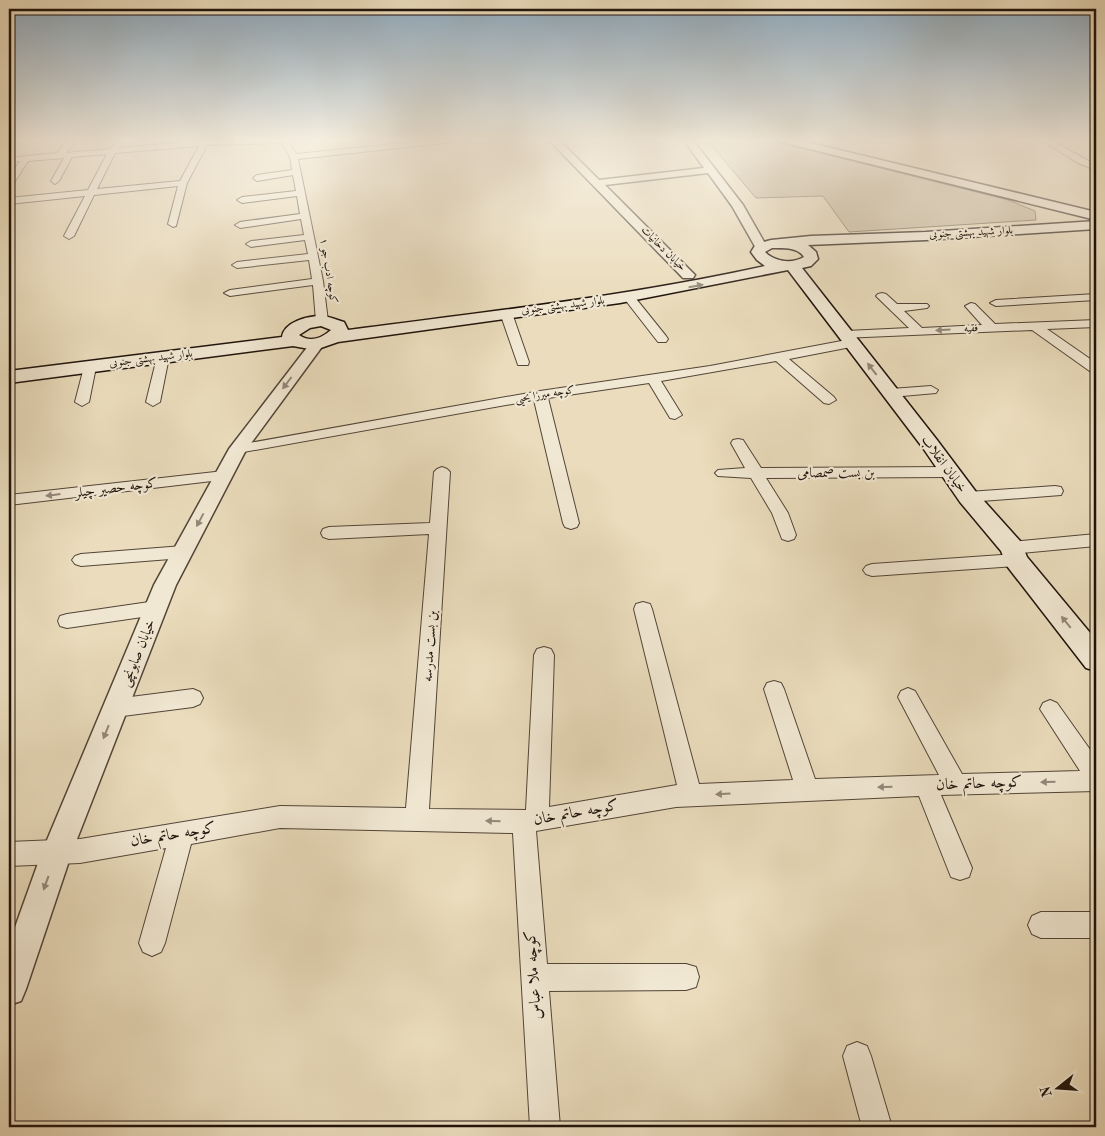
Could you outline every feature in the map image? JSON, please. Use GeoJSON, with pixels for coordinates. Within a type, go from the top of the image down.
{"type":"FeatureCollection","features":[{"type":"Feature","properties":{"kind":"main road"},"geometry":{"type":"LineString","coordinates":[[996,192],[1096,216]]}},
{"type":"Feature","properties":{"kind":"main road"},"geometry":{"type":"LineString","coordinates":[[1041,192],[1096,205]]}},
{"type":"Feature","properties":{"kind":"main road"},"geometry":{"type":"LineString","coordinates":[[1036,202],[1053,210],[1059,216],[1059,222],[1049,229]]}},
{"type":"Feature","properties":{"kind":"main road","name":"بلوار شهید بهشتی جنوبی"},"geometry":{"type":"LineString","coordinates":[[9,377],[163,357],[629,288],[730,264],[772,244],[811,240],[1049,229],[1096,225]]}},
{"type":"Feature","properties":{"kind":"main road","name":"بلوار شهید بهشتی جنوبی"},"geometry":{"type":"LineString","coordinates":[[9,366],[506,313],[629,297],[747,275],[797,261],[1096,234]]}},
{"type":"Feature","properties":{"kind":"main road"},"geometry":{"type":"LineString","coordinates":[[760,251],[773,263],[797,261],[799,246],[786,244]]}},
{"type":"Feature","properties":{"kind":"main road","name":"خیابان انقلاب"},"geometry":{"type":"LineString","coordinates":[[797,261],[849,339],[968,497],[1096,660]]}},
{"type":"Feature","properties":{"kind":"main road"},"geometry":{"type":"LineString","coordinates":[[730,264],[744,267],[747,275]]}},
{"type":"Feature","properties":{"kind":"street"},"geometry":{"type":"LineString","coordinates":[[9,201],[91,192]]}},
{"type":"Feature","properties":{"kind":"street"},"geometry":{"type":"LineString","coordinates":[[70,236],[91,192]]}},
{"type":"Feature","properties":{"kind":"street"},"geometry":{"type":"LineString","coordinates":[[173,224],[181,192]]}},
{"type":"Feature","properties":{"kind":"street","name":"خیابان دخانیات"},"geometry":{"type":"LineString","coordinates":[[607,192],[688,275]]}},
{"type":"Feature","properties":{"kind":"street"},"geometry":{"type":"LineString","coordinates":[[727,192],[737,205],[760,251]]}},
{"type":"Feature","properties":{"kind":"street"},"geometry":{"type":"LineString","coordinates":[[242,200],[300,193]]}},
{"type":"Feature","properties":{"kind":"street","name":"کوچه ادب جو ۱"},"geometry":{"type":"LineString","coordinates":[[300,193],[318,281],[317,333]]}},
{"type":"Feature","properties":{"kind":"street"},"geometry":{"type":"LineString","coordinates":[[240,225],[305,216]]}},
{"type":"Feature","properties":{"kind":"street"},"geometry":{"type":"LineString","coordinates":[[251,244],[310,237]]}},
{"type":"Feature","properties":{"kind":"street"},"geometry":{"type":"LineString","coordinates":[[237,265],[313,256]]}},
{"type":"Feature","properties":{"kind":"street"},"geometry":{"type":"LineString","coordinates":[[230,293],[318,281]]}},
{"type":"Feature","properties":{"kind":"street"},"geometry":{"type":"LineString","coordinates":[[882,296],[919,332]]}},
{"type":"Feature","properties":{"kind":"street"},"geometry":{"type":"LineString","coordinates":[[986,296],[1096,369]]}},
{"type":"Feature","properties":{"kind":"street"},"geometry":{"type":"LineString","coordinates":[[629,297],[662,339]]}},
{"type":"Feature","properties":{"kind":"street"},"geometry":{"type":"LineString","coordinates":[[996,303],[1096,297]]}},
{"type":"Feature","properties":{"kind":"street"},"geometry":{"type":"LineString","coordinates":[[895,308],[923,306]]}},
{"type":"Feature","properties":{"kind":"street"},"geometry":{"type":"LineString","coordinates":[[971,306],[992,328]]}},
{"type":"Feature","properties":{"kind":"street"},"geometry":{"type":"LineString","coordinates":[[506,313],[523,362]]}},
{"type":"Feature","properties":{"kind":"street","name":"فقیه"},"geometry":{"type":"LineString","coordinates":[[849,339],[919,332],[1096,323]]}},
{"type":"Feature","properties":{"kind":"street","name":"خیابان صابونچی"},"geometry":{"type":"LineString","coordinates":[[9,989],[57,852],[165,585],[238,449],[317,333]]}},
{"type":"Feature","properties":{"kind":"street","name":"کوچه میرزا یحیی"},"geometry":{"type":"LineString","coordinates":[[238,449],[540,395],[779,357],[849,339]]}},
{"type":"Feature","properties":{"kind":"street"},"geometry":{"type":"LineString","coordinates":[[153,402],[163,357]]}},
{"type":"Feature","properties":{"kind":"street"},"geometry":{"type":"LineString","coordinates":[[779,357],[829,400]]}},
{"type":"Feature","properties":{"kind":"street"},"geometry":{"type":"LineString","coordinates":[[82,402],[90,366]]}},
{"type":"Feature","properties":{"kind":"street"},"geometry":{"type":"LineString","coordinates":[[653,378],[675,415]]}},
{"type":"Feature","properties":{"kind":"street"},"geometry":{"type":"LineString","coordinates":[[891,393],[931,390]]}},
{"type":"Feature","properties":{"kind":"street"},"geometry":{"type":"LineString","coordinates":[[540,395],[571,523]]}},
{"type":"Feature","properties":{"kind":"street"},"geometry":{"type":"LineString","coordinates":[[738,443],[780,513],[788,535]]}},
{"type":"Feature","properties":{"kind":"street","name":"بن بست مدرسه"},"geometry":{"type":"LineString","coordinates":[[417,820],[442,472]]}},
{"type":"Feature","properties":{"kind":"street","name":"بن بست صمصامی"},"geometry":{"type":"LineString","coordinates":[[722,473],[950,472]]}},
{"type":"Feature","properties":{"kind":"street","name":"کوچه حصیر چیلر"},"geometry":{"type":"LineString","coordinates":[[9,500],[224,476]]}},
{"type":"Feature","properties":{"kind":"street"},"geometry":{"type":"LineString","coordinates":[[968,497],[1055,491]]}},
{"type":"Feature","properties":{"kind":"street"},"geometry":{"type":"LineString","coordinates":[[329,533],[438,528]]}},
{"type":"Feature","properties":{"kind":"street"},"geometry":{"type":"LineString","coordinates":[[872,570],[1014,554],[1096,540]]}},
{"type":"Feature","properties":{"kind":"street"},"geometry":{"type":"LineString","coordinates":[[81,560],[183,552]]}},
{"type":"Feature","properties":{"kind":"street"},"geometry":{"type":"LineString","coordinates":[[67,621],[156,608]]}},
{"type":"Feature","properties":{"kind":"street"},"geometry":{"type":"LineString","coordinates":[[643,609],[691,796]]}},
{"type":"Feature","properties":{"kind":"street","name":"کوچه ملا عباس"},"geometry":{"type":"LineString","coordinates":[[544,655],[530,821],[534,978],[545,1127]]}},
{"type":"Feature","properties":{"kind":"street"},"geometry":{"type":"LineString","coordinates":[[774,689],[807,790]]}},
{"type":"Feature","properties":{"kind":"street"},"geometry":{"type":"LineString","coordinates":[[908,697],[956,785]]}},
{"type":"Feature","properties":{"kind":"street"},"geometry":{"type":"LineString","coordinates":[[115,708],[192,698]]}},
{"type":"Feature","properties":{"kind":"street"},"geometry":{"type":"LineString","coordinates":[[1050,709],[1096,776]]}},
{"type":"Feature","properties":{"kind":"street","name":"کوچه حاتم خان"},"geometry":{"type":"LineString","coordinates":[[9,854],[80,851],[280,817],[530,821],[676,796],[1096,781]]}},
{"type":"Feature","properties":{"kind":"street"},"geometry":{"type":"LineString","coordinates":[[926,786],[960,868]]}},
{"type":"Feature","properties":{"kind":"street"},"geometry":{"type":"LineString","coordinates":[[152,943],[182,834]]}},
{"type":"Feature","properties":{"kind":"street"},"geometry":{"type":"LineString","coordinates":[[1041,925],[1096,925]]}},
{"type":"Feature","properties":{"kind":"street"},"geometry":{"type":"LineString","coordinates":[[534,978],[686,977]]}},
{"type":"Feature","properties":{"kind":"street"},"geometry":{"type":"LineString","coordinates":[[857,1056],[877,1127]]}},
{"type":"Feature","properties":{"kind":"shaded area"},"geometry":{"type":"Polygon","coordinates":[[[751,192],[976,192],[1008,200],[1035,211],[1036,220],[849,232],[823,196],[756,198],[751,192]]]}}]}
